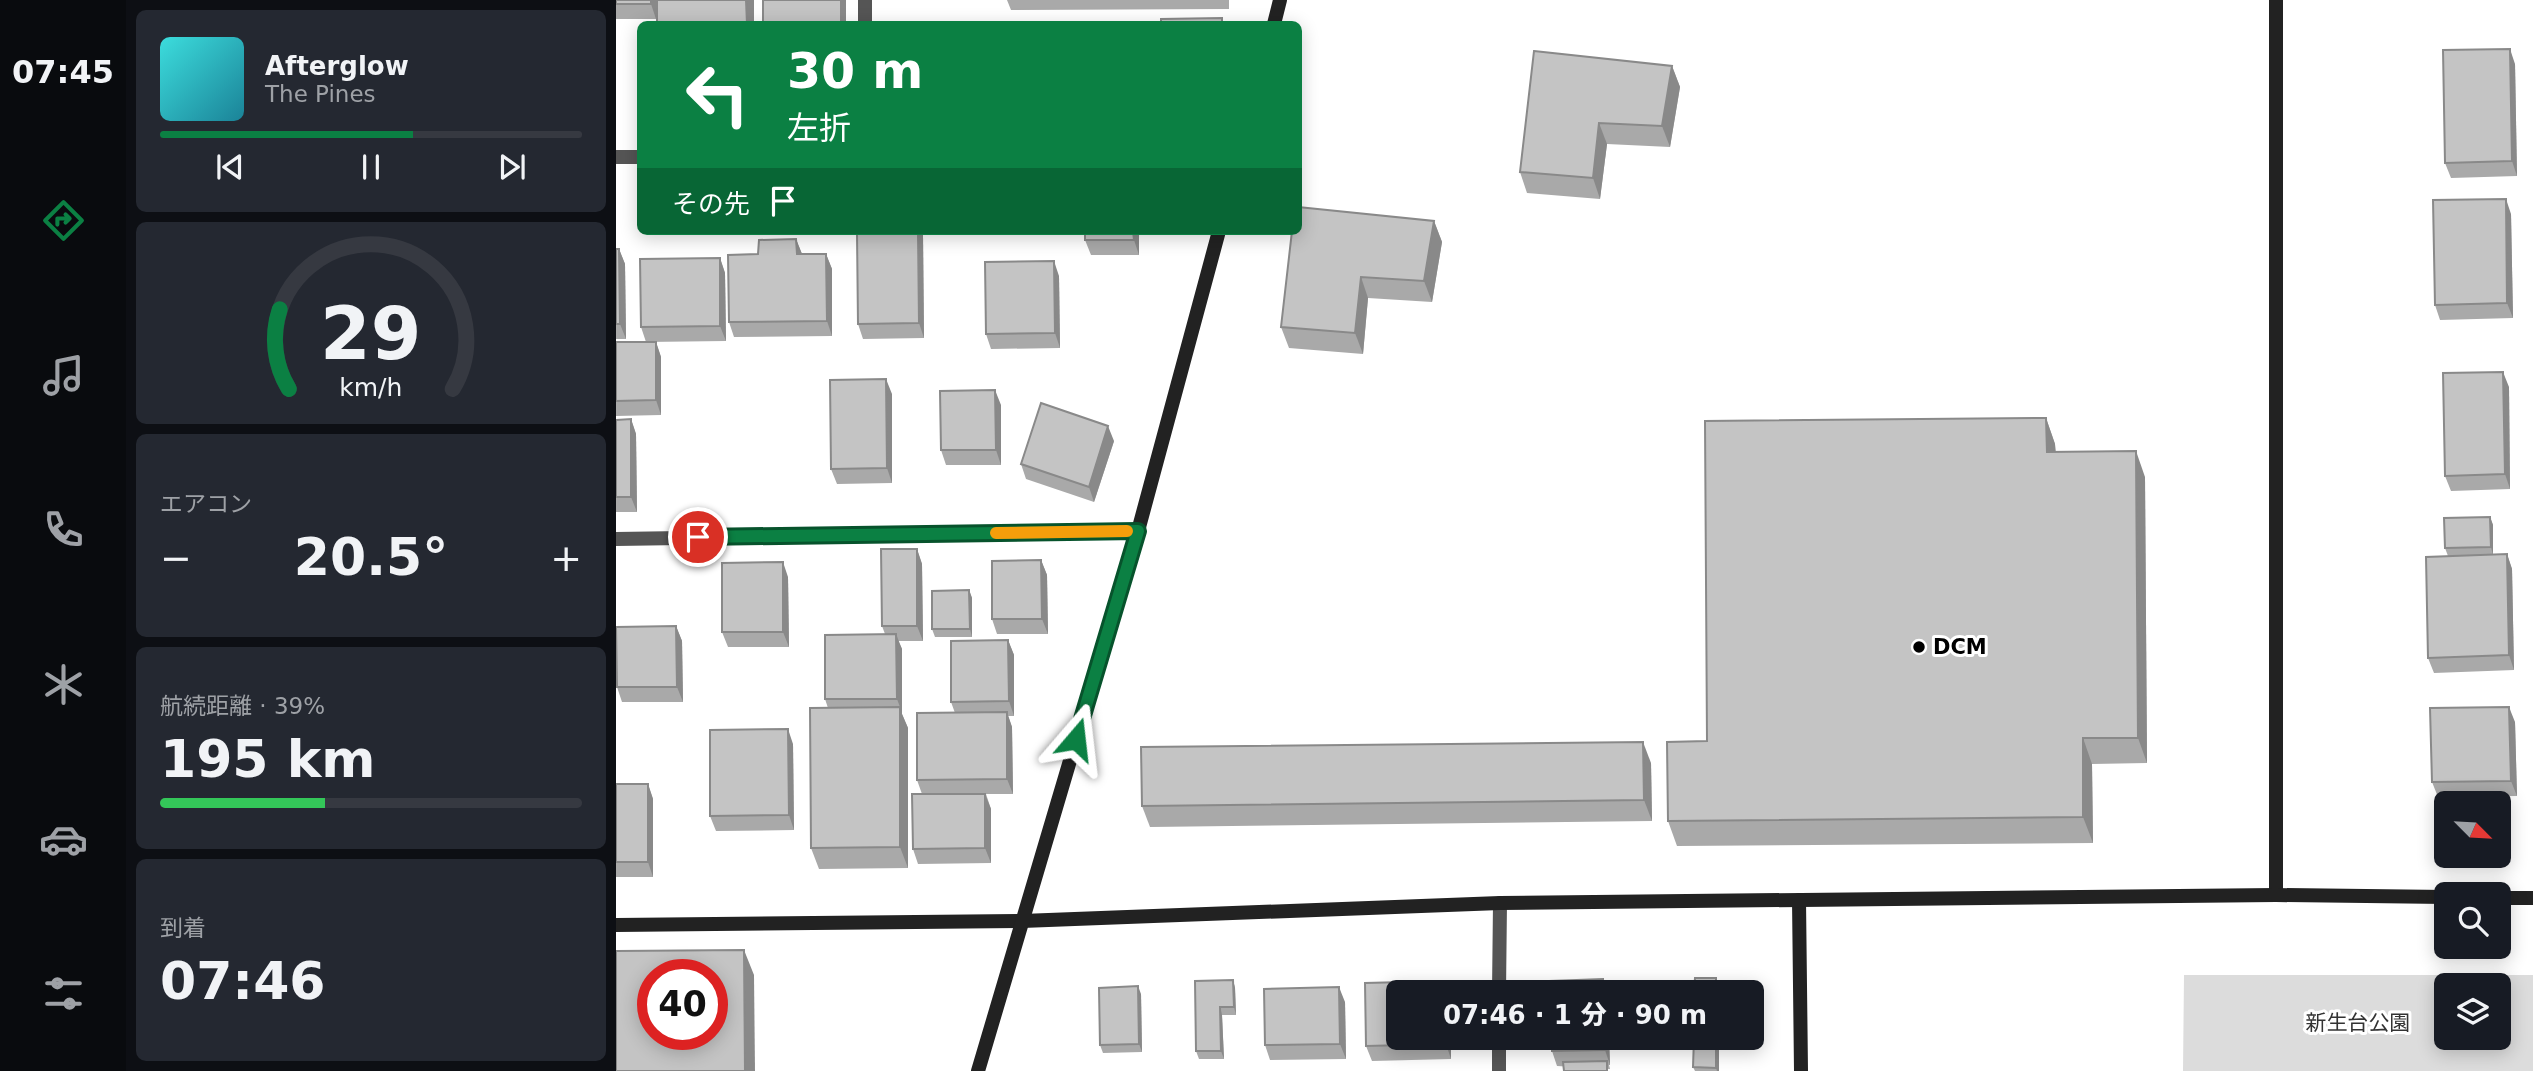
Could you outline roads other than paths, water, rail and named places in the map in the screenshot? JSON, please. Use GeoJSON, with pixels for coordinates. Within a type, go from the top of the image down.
{"type":"FeatureCollection","features":[{"type":"Feature","properties":{"kind":"street"},"geometry":{"type":"LineString","coordinates":[[864,0],[865,21]]}},
{"type":"Feature","properties":{"kind":"street"},"geometry":{"type":"LineString","coordinates":[[1275,21],[1280,0]]}},
{"type":"Feature","properties":{"kind":"street"},"geometry":{"type":"LineString","coordinates":[[2276,0],[2276,895]]}},
{"type":"Feature","properties":{"kind":"street"},"geometry":{"type":"LineString","coordinates":[[616,157],[637,157]]}},
{"type":"Feature","properties":{"kind":"street"},"geometry":{"type":"LineString","coordinates":[[978,1071],[1138,531],[1218,235]]}},
{"type":"Feature","properties":{"kind":"street"},"geometry":{"type":"LineString","coordinates":[[616,538],[1138,531]]}},
{"type":"Feature","properties":{"kind":"street"},"geometry":{"type":"LineString","coordinates":[[616,925],[1022,921],[1500,903],[2276,895],[2434,897]]}},
{"type":"Feature","properties":{"kind":"street"},"geometry":{"type":"LineString","coordinates":[[2511,898],[2533,898]]}},
{"type":"Feature","properties":{"kind":"street"},"geometry":{"type":"LineString","coordinates":[[1798,900],[1801,1071]]}},
{"type":"Feature","properties":{"kind":"street"},"geometry":{"type":"LineString","coordinates":[[1499,980],[1500,903]]}},
{"type":"Feature","properties":{"kind":"street"},"geometry":{"type":"LineString","coordinates":[[1499,1050],[1499,1071]]}},
{"type":"Feature","properties":{"kind":"place","name":"DCM"},"geometry":{"type":"Point","coordinates":[1919,647]}},
{"type":"Feature","properties":{"kind":"park label","name":"新生台公園"},"geometry":{"type":"Point","coordinates":[2358,1023]}}]}
